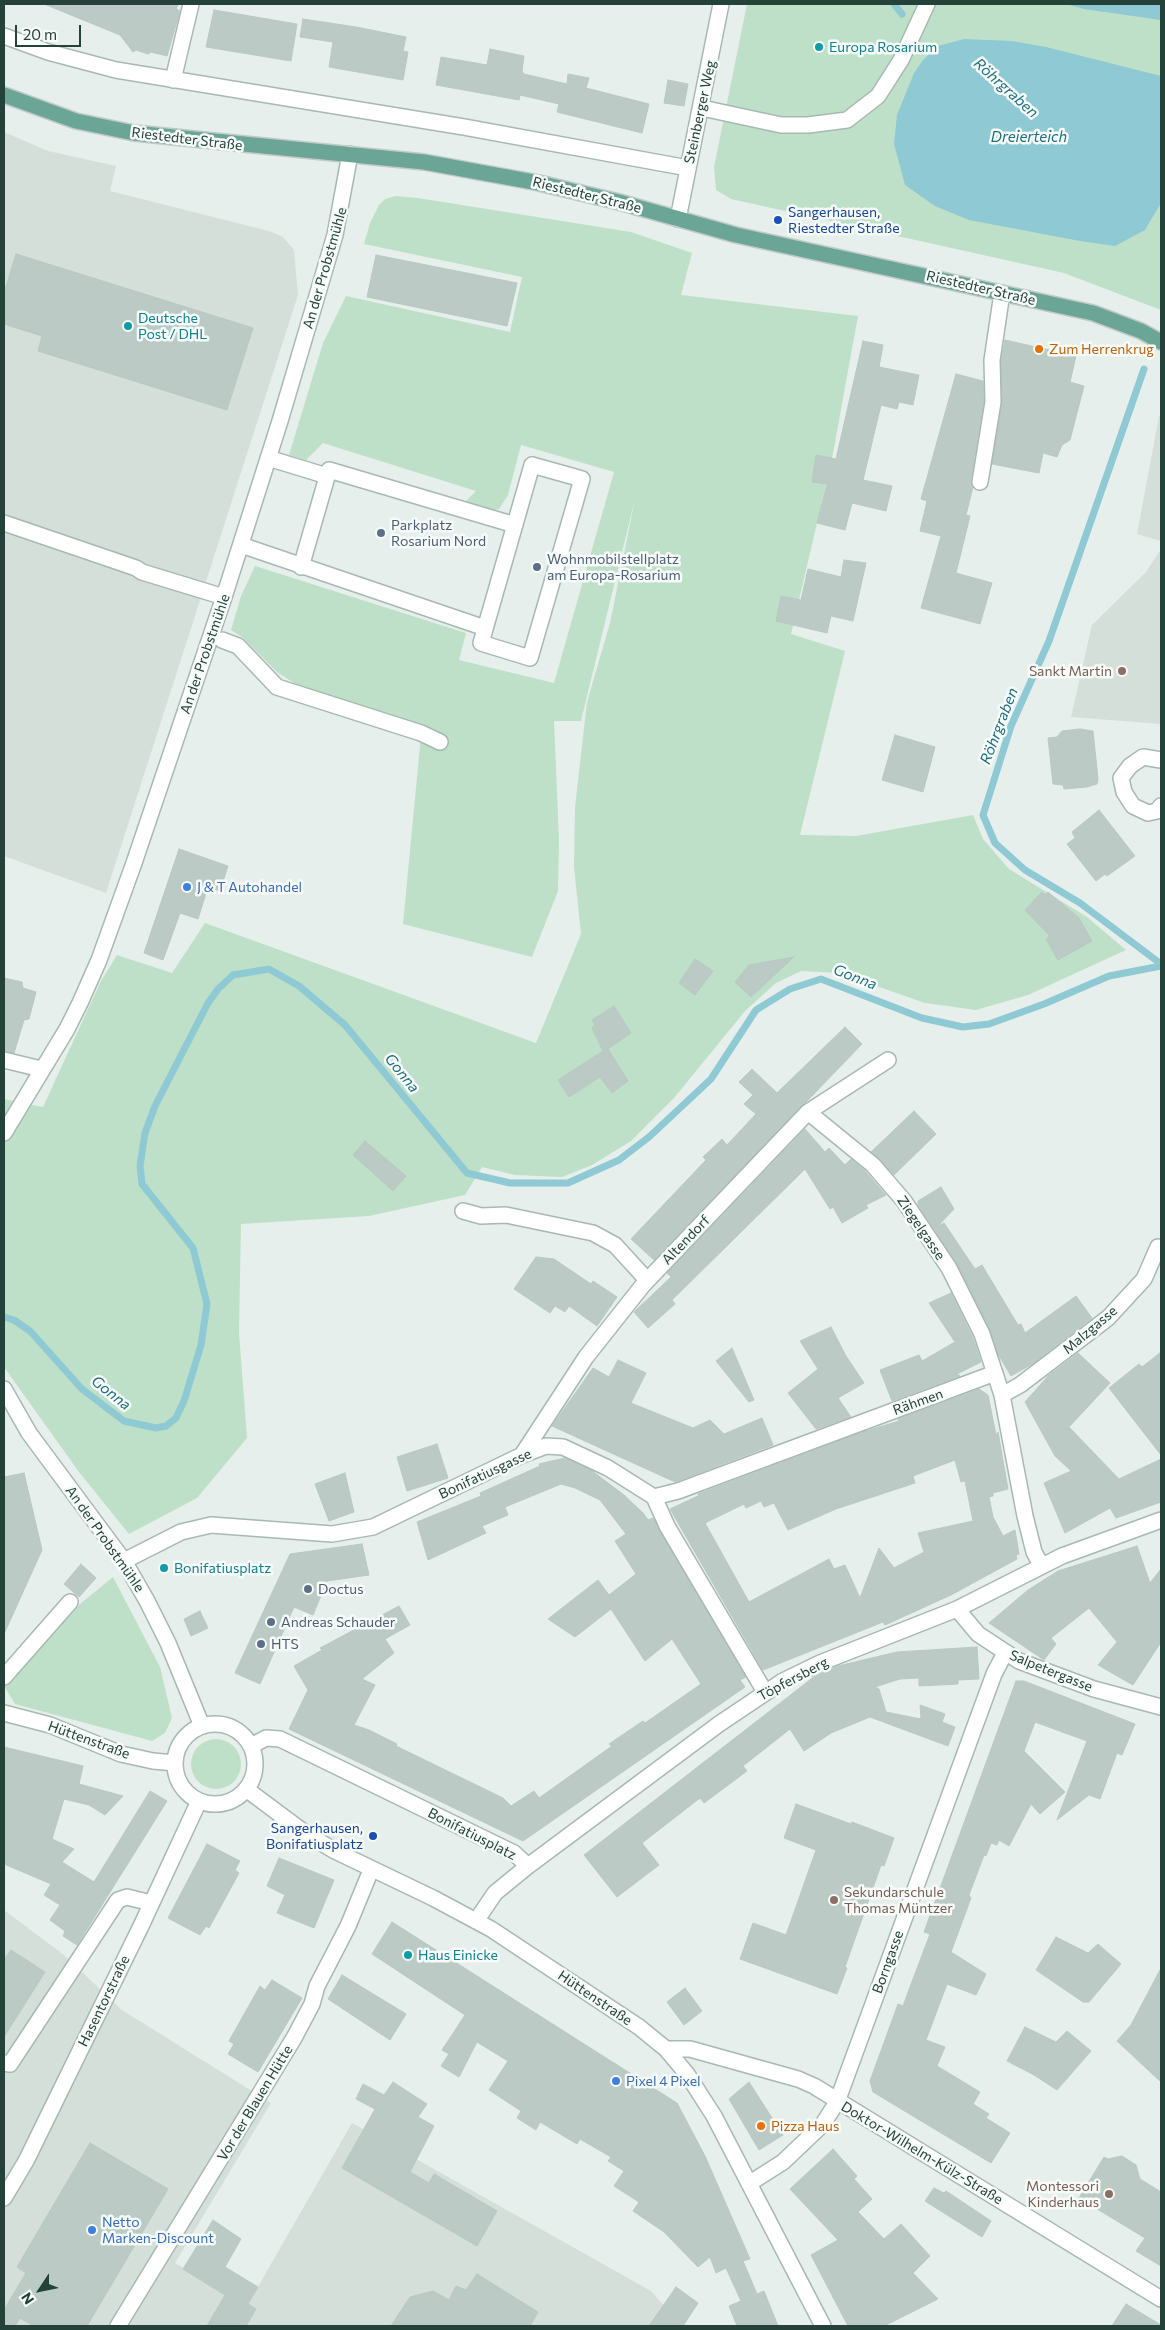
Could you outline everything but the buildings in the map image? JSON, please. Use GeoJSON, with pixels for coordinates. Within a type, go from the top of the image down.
{"type":"FeatureCollection","features":[{"type":"Feature","properties":{"kind":"main road","name":"Riestedter Straße"},"geometry":{"type":"LineString","coordinates":[[4,96],[76,121],[134,134],[424,162],[512,177],[612,200],[736,235],[1101,316],[1161,342]]}},
{"type":"Feature","properties":{"kind":"street"},"geometry":{"type":"LineString","coordinates":[[173,80],[192,4]]}},
{"type":"Feature","properties":{"kind":"street","name":"Steinberger Weg"},"geometry":{"type":"LineString","coordinates":[[678,220],[702,108],[721,4]]}},
{"type":"Feature","properties":{"kind":"street"},"geometry":{"type":"LineString","coordinates":[[702,108],[781,125],[808,125],[847,120],[878,96],[901,60],[927,4]]}},
{"type":"Feature","properties":{"kind":"street"},"geometry":{"type":"LineString","coordinates":[[4,36],[78,60],[173,80],[464,128],[688,168]]}},
{"type":"Feature","properties":{"kind":"street","name":"An der Probstmühle"},"geometry":{"type":"LineString","coordinates":[[4,1133],[41,1069],[67,1029],[99,960],[241,545],[335,235],[350,154]]}},
{"type":"Feature","properties":{"kind":"street"},"geometry":{"type":"LineString","coordinates":[[980,482],[992,402],[992,360],[1002,293]]}},
{"type":"Feature","properties":{"kind":"street"},"geometry":{"type":"LineString","coordinates":[[268,458],[327,476]]}},
{"type":"Feature","properties":{"kind":"street"},"geometry":{"type":"LineString","coordinates":[[532,465],[582,479],[530,658],[481,643],[485,628],[532,465]]}},
{"type":"Feature","properties":{"kind":"street"},"geometry":{"type":"LineString","coordinates":[[301,567],[329,470],[515,525]]}},
{"type":"Feature","properties":{"kind":"street"},"geometry":{"type":"LineString","coordinates":[[4,523],[136,568],[142,572],[224,597]]}},
{"type":"Feature","properties":{"kind":"street"},"geometry":{"type":"LineString","coordinates":[[241,545],[301,567],[485,628]]}},
{"type":"Feature","properties":{"kind":"street"},"geometry":{"type":"LineString","coordinates":[[222,640],[238,646],[277,687],[421,733],[440,742]]}},
{"type":"Feature","properties":{"kind":"street"},"geometry":{"type":"LineString","coordinates":[[1161,760],[1143,756],[1130,766],[1121,778],[1124,792],[1133,806],[1148,813],[1157,811],[1161,806]]}},
{"type":"Feature","properties":{"kind":"street"},"geometry":{"type":"LineString","coordinates":[[4,1060],[41,1069]]}},
{"type":"Feature","properties":{"kind":"street","name":"Altendorf"},"geometry":{"type":"LineString","coordinates":[[522,1456],[586,1357],[647,1280],[808,1112],[888,1060]]}},
{"type":"Feature","properties":{"kind":"street","name":"Ziegelgasse"},"geometry":{"type":"LineString","coordinates":[[808,1112],[873,1165],[904,1201],[948,1268],[982,1334],[995,1374]]}},
{"type":"Feature","properties":{"kind":"street"},"geometry":{"type":"LineString","coordinates":[[463,1211],[480,1216],[506,1215],[593,1233],[616,1245],[647,1280]]}},
{"type":"Feature","properties":{"kind":"street","name":"Malzgasse"},"geometry":{"type":"LineString","coordinates":[[1002,1395],[1020,1385],[1108,1318],[1144,1279],[1158,1247]]}},
{"type":"Feature","properties":{"kind":"street"},"geometry":{"type":"LineString","coordinates":[[995,1374],[1002,1395],[1025,1516],[1034,1552],[1041,1565]]}},
{"type":"Feature","properties":{"kind":"street","name":"Rähmen"},"geometry":{"type":"LineString","coordinates":[[654,1497],[678,1490],[995,1374]]}},
{"type":"Feature","properties":{"kind":"street","name":"An der Probstmühle"},"geometry":{"type":"LineString","coordinates":[[4,1389],[30,1433],[124,1561],[168,1643],[202,1726]]}},
{"type":"Feature","properties":{"kind":"street","name":"Bonifatiusgasse"},"geometry":{"type":"LineString","coordinates":[[124,1561],[181,1532],[211,1526],[332,1534],[373,1527],[546,1446],[563,1447],[608,1468],[654,1497]]}},
{"type":"Feature","properties":{"kind":"street"},"geometry":{"type":"LineString","coordinates":[[654,1497],[667,1526],[766,1692]]}},
{"type":"Feature","properties":{"kind":"street","name":"Töpfersberg"},"geometry":{"type":"LineString","coordinates":[[476,1921],[494,1894],[528,1866],[766,1692],[820,1663],[956,1609],[1041,1565],[1084,1547],[1161,1520]]}},
{"type":"Feature","properties":{"kind":"street"},"geometry":{"type":"LineString","coordinates":[[4,1677],[70,1602]]}},
{"type":"Feature","properties":{"kind":"street","name":"Salpetergasse"},"geometry":{"type":"LineString","coordinates":[[956,1609],[978,1634],[1005,1653],[1031,1666],[1094,1690],[1161,1707]]}},
{"type":"Feature","properties":{"kind":"street","name":"Borngasse"},"geometry":{"type":"LineString","coordinates":[[750,2183],[783,2162],[826,2121],[837,2102],[994,1674],[1005,1653]]}},
{"type":"Feature","properties":{"kind":"street","name":"Hüttenstraße"},"geometry":{"type":"LineString","coordinates":[[4,1713],[50,1725],[121,1754],[146,1760],[174,1763]]}},
{"type":"Feature","properties":{"kind":"street"},"geometry":{"type":"LineString","coordinates":[[216,1724],[229,1726],[241,1734],[251,1746],[255,1768],[246,1789],[237,1798],[225,1804],[199,1801],[186,1792],[177,1779],[174,1763],[177,1750],[185,1738],[202,1726],[216,1724]]}},
{"type":"Feature","properties":{"kind":"street","name":"Bonifatiusplatz"},"geometry":{"type":"LineString","coordinates":[[251,1746],[266,1738],[280,1739],[514,1853],[528,1866]]}},
{"type":"Feature","properties":{"kind":"street","name":"Hüttenstraße"},"geometry":{"type":"LineString","coordinates":[[246,1789],[305,1833],[371,1870],[476,1921],[639,2027],[666,2049],[705,2100],[823,2326]]}},
{"type":"Feature","properties":{"kind":"street","name":"Hasentorstraße"},"geometry":{"type":"LineString","coordinates":[[4,2198],[26,2161],[199,1801]]}},
{"type":"Feature","properties":{"kind":"street","name":"Vor der Blauen Hütte"},"geometry":{"type":"LineString","coordinates":[[118,2326],[294,2038],[312,2004],[317,1986],[351,1920],[371,1870]]}},
{"type":"Feature","properties":{"kind":"street"},"geometry":{"type":"LineString","coordinates":[[4,2063],[10,2064],[118,1900],[127,1897],[151,1903]]}},
{"type":"Feature","properties":{"kind":"street","name":"Doktor-Wilhelm-Külz-Straße"},"geometry":{"type":"LineString","coordinates":[[666,2049],[690,2049],[798,2079],[1161,2299]]}},
{"type":"Feature","properties":{"kind":"shaded area"},"geometry":{"type":"Polygon","coordinates":[[[4,132],[48,151],[116,166],[110,191],[269,231],[283,237],[294,250],[298,295],[106,893],[4,856],[4,132]]]}},
{"type":"Feature","properties":{"kind":"shaded area"},"geometry":{"type":"Polygon","coordinates":[[[1159,416],[1161,417],[1161,541],[1137,534],[1159,416]]]}},
{"type":"Feature","properties":{"kind":"shaded area","name":"Sankt Martin"},"geometry":{"type":"Polygon","coordinates":[[[1161,549],[1161,724],[1071,717],[1092,625],[1146,572],[1161,549]]]}},
{"type":"Feature","properties":{"kind":"shaded area"},"geometry":{"type":"Polygon","coordinates":[[[4,1910],[64,1955],[122,2010],[271,2103],[175,2263],[213,2287],[248,2304],[352,2123],[651,2291],[682,2326],[4,2326],[4,1910]]]}},
{"type":"Feature","properties":{"kind":"green space"},"geometry":{"type":"Polygon","coordinates":[[[747,4],[1161,4],[1161,310],[1064,273],[731,199],[716,190],[714,167],[747,4]]]}},
{"type":"Feature","properties":{"kind":"green space"},"geometry":{"type":"Polygon","coordinates":[[[396,196],[631,232],[692,253],[681,295],[858,316],[832,459],[791,634],[845,651],[800,835],[856,836],[973,815],[983,839],[1009,869],[1087,917],[1126,950],[1028,995],[976,1010],[925,1003],[839,973],[801,971],[776,983],[745,1011],[674,1098],[631,1141],[592,1165],[562,1177],[515,1175],[482,1167],[465,1195],[369,1216],[241,1224],[239,1333],[247,1438],[197,1498],[129,1534],[79,1472],[4,1367],[4,1099],[43,1107],[101,981],[117,955],[172,973],[205,923],[536,1043],[581,934],[574,867],[575,807],[587,702],[610,623],[635,499],[581,721],[554,721],[559,839],[558,891],[532,957],[403,924],[422,725],[392,718],[303,689],[277,672],[242,637],[231,630],[241,596],[255,566],[466,633],[459,660],[554,683],[614,472],[521,445],[508,495],[499,509],[490,511],[464,503],[476,491],[323,443],[306,460],[289,455],[323,343],[346,296],[510,332],[522,277],[364,244],[370,223],[379,205],[385,199],[396,196]]]}},
{"type":"Feature","properties":{"kind":"green space"},"geometry":{"type":"Polygon","coordinates":[[[113,1577],[160,1667],[172,1718],[165,1733],[152,1741],[15,1704],[4,1686],[80,1604],[113,1577]]]}},
{"type":"Feature","properties":{"kind":"green space"},"geometry":{"type":"Polygon","coordinates":[[[216,1739],[226,1741],[234,1746],[239,1754],[241,1764],[239,1774],[234,1782],[226,1787],[216,1789],[206,1787],[198,1782],[193,1774],[191,1764],[193,1754],[198,1746],[206,1741],[216,1739]]]}},
{"type":"Feature","properties":{"kind":"water"},"geometry":{"type":"Polygon","coordinates":[[[1066,4],[1161,4],[1161,20],[1084,9],[1066,4]]]}},
{"type":"Feature","properties":{"kind":"water","name":"Dreierteich"},"geometry":{"type":"Polygon","coordinates":[[[964,39],[1012,41],[1046,47],[1161,76],[1161,203],[1145,230],[1115,246],[1080,241],[969,220],[935,206],[905,185],[894,144],[897,115],[914,73],[923,60],[938,46],[964,39]]]}},
{"type":"Feature","properties":{"kind":"waterway","name":"Röhrgraben"},"geometry":{"type":"LineString","coordinates":[[894,4],[902,14]]}},
{"type":"Feature","properties":{"kind":"waterway","name":"Röhrgraben"},"geometry":{"type":"LineString","coordinates":[[1144,369],[1049,641],[1011,726],[983,815],[995,843],[1025,870],[1080,903],[1161,964]]}},
{"type":"Feature","properties":{"kind":"waterway","name":"Gonna"},"geometry":{"type":"LineString","coordinates":[[4,1317],[14,1320],[30,1331],[82,1389],[124,1421],[156,1428],[166,1426],[176,1418],[184,1401],[201,1345],[207,1304],[193,1248],[142,1184],[140,1166],[145,1133],[155,1106],[208,1003],[218,989],[233,975],[269,969],[299,986],[345,1025],[467,1173],[510,1183],[568,1183],[619,1160],[649,1137],[711,1079],[756,1010],[790,989],[821,979],[922,1018],[963,1027],[989,1024],[1044,1004],[1109,976],[1161,966]]}},
{"type":"Feature","properties":{"kind":"place","name":"Europa Rosarium"},"geometry":{"type":"Point","coordinates":[819,47]}},
{"type":"Feature","properties":{"kind":"place","name":"Sangerhausen, Riestedter Straße"},"geometry":{"type":"Point","coordinates":[778,220]}},
{"type":"Feature","properties":{"kind":"place","name":"Deutsche Post / DHL"},"geometry":{"type":"Point","coordinates":[128,326]}},
{"type":"Feature","properties":{"kind":"place","name":"Zum Herrenkrug"},"geometry":{"type":"Point","coordinates":[1039,349]}},
{"type":"Feature","properties":{"kind":"place","name":"Parkplatz Rosarium Nord"},"geometry":{"type":"Point","coordinates":[381,533]}},
{"type":"Feature","properties":{"kind":"place","name":"Wohnmobilstellplatz am Europa-Rosarium"},"geometry":{"type":"Point","coordinates":[537,567]}},
{"type":"Feature","properties":{"kind":"place","name":"Sankt Martin"},"geometry":{"type":"Point","coordinates":[1122,671]}},
{"type":"Feature","properties":{"kind":"place","name":"J & T Autohandel"},"geometry":{"type":"Point","coordinates":[187,887]}},
{"type":"Feature","properties":{"kind":"place","name":"Bonifatiusplatz"},"geometry":{"type":"Point","coordinates":[164,1568]}},
{"type":"Feature","properties":{"kind":"place","name":"Doctus"},"geometry":{"type":"Point","coordinates":[308,1589]}},
{"type":"Feature","properties":{"kind":"place","name":"Andreas Schauder"},"geometry":{"type":"Point","coordinates":[271,1622]}},
{"type":"Feature","properties":{"kind":"place","name":"HTS"},"geometry":{"type":"Point","coordinates":[261,1644]}},
{"type":"Feature","properties":{"kind":"place","name":"Sangerhausen, Bonifatiusplatz"},"geometry":{"type":"Point","coordinates":[373,1836]}},
{"type":"Feature","properties":{"kind":"place","name":"Sekundarschule Thomas Müntzer"},"geometry":{"type":"Point","coordinates":[834,1900]}},
{"type":"Feature","properties":{"kind":"place","name":"Haus Einicke"},"geometry":{"type":"Point","coordinates":[408,1955]}},
{"type":"Feature","properties":{"kind":"place","name":"Pixel 4 Pixel"},"geometry":{"type":"Point","coordinates":[616,2081]}},
{"type":"Feature","properties":{"kind":"place","name":"Pizza Haus"},"geometry":{"type":"Point","coordinates":[761,2126]}},
{"type":"Feature","properties":{"kind":"place","name":"Montessori Kinderhaus"},"geometry":{"type":"Point","coordinates":[1109,2194]}},
{"type":"Feature","properties":{"kind":"place","name":"Netto Marken-Discount"},"geometry":{"type":"Point","coordinates":[92,2230]}}]}
